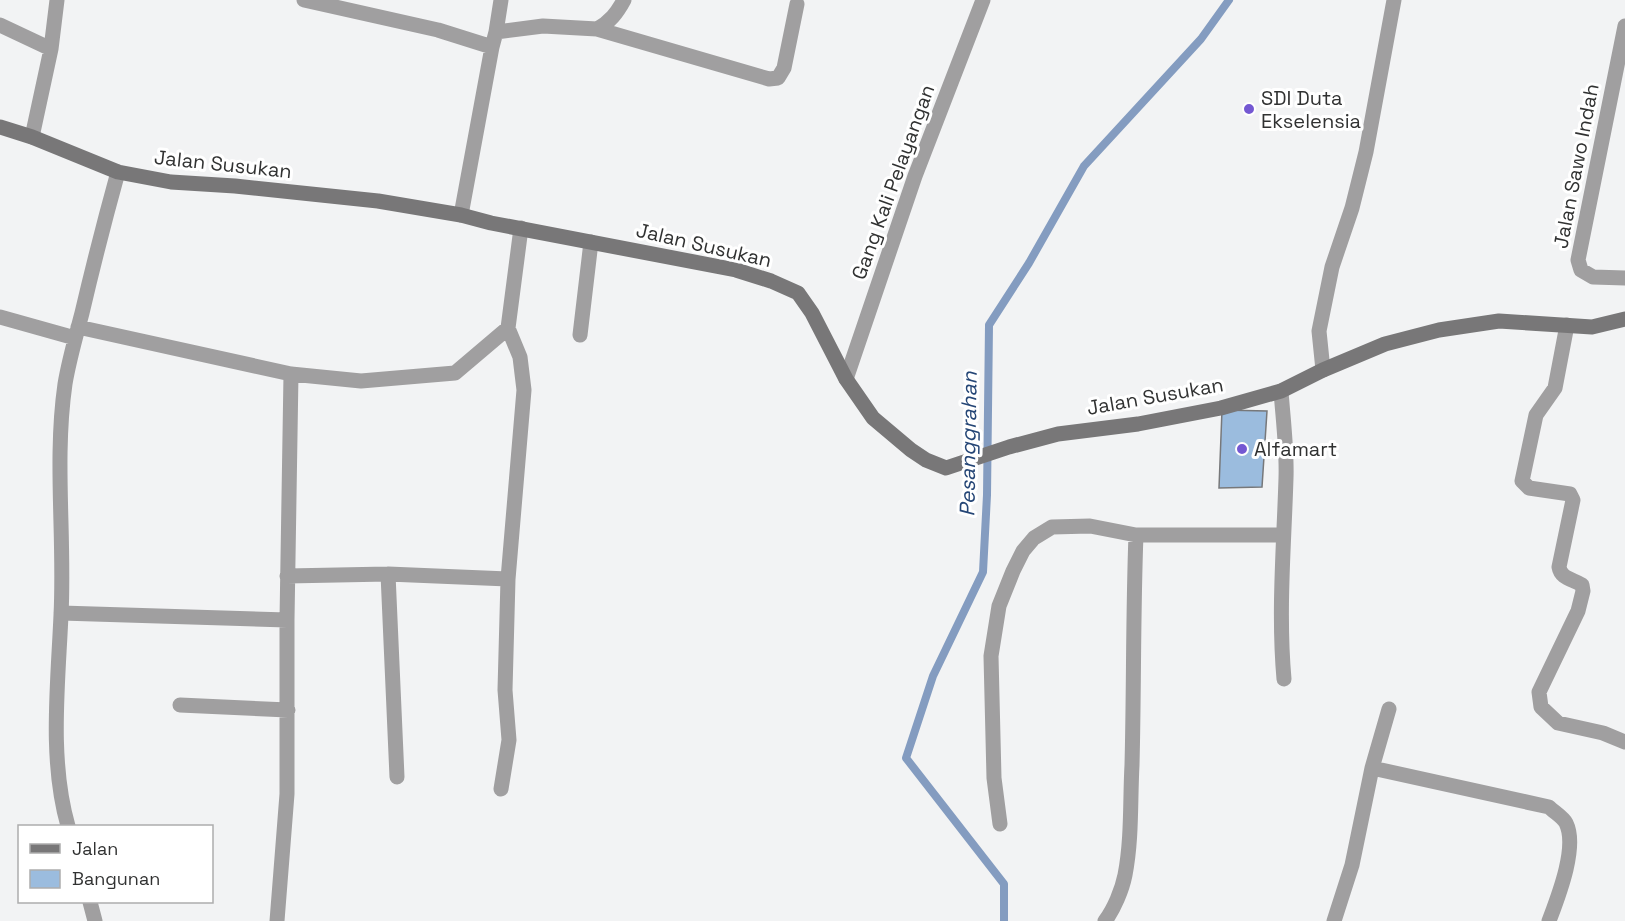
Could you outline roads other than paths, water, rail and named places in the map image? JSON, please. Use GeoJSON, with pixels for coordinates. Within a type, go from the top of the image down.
{"type":"FeatureCollection","features":[{"type":"Feature","properties":{"kind":"street"},"geometry":{"type":"LineString","coordinates":[[32,137],[51,49],[57,0]]}},
{"type":"Feature","properties":{"kind":"street"},"geometry":{"type":"LineString","coordinates":[[304,0],[342,4],[438,30],[494,40],[543,26],[597,29],[769,79],[778,78],[784,68],[797,4]]}},
{"type":"Feature","properties":{"kind":"street"},"geometry":{"type":"LineString","coordinates":[[461,215],[501,0]]}},
{"type":"Feature","properties":{"kind":"street"},"geometry":{"type":"LineString","coordinates":[[597,29],[607,24],[617,14],[624,0]]}},
{"type":"Feature","properties":{"kind":"street","name":"Gang Kali Pelayangan"},"geometry":{"type":"LineString","coordinates":[[846,379],[915,176],[983,0]]}},
{"type":"Feature","properties":{"kind":"street"},"geometry":{"type":"LineString","coordinates":[[1323,370],[1319,331],[1332,267],[1352,208],[1366,152],[1394,0]]}},
{"type":"Feature","properties":{"kind":"street"},"geometry":{"type":"LineString","coordinates":[[0,25],[51,49]]}},
{"type":"Feature","properties":{"kind":"street","name":"Jalan Sawo Indah"},"geometry":{"type":"LineString","coordinates":[[1625,26],[1623,49],[1578,260],[1581,270],[1593,277],[1625,278]]}},
{"type":"Feature","properties":{"kind":"street","name":"Jalan Susukan"},"geometry":{"type":"LineString","coordinates":[[0,127],[32,137],[118,172],[171,182],[235,186],[378,201],[461,215],[736,270],[771,281],[798,293],[812,313],[846,379],[873,418],[919,455],[946,468],[1058,434],[1138,424],[1221,408],[1281,391],[1323,370],[1385,344],[1439,330],[1499,321],[1592,327],[1625,319]]}},
{"type":"Feature","properties":{"kind":"street"},"geometry":{"type":"LineString","coordinates":[[68,825],[57,773],[58,656],[61,613],[61,432],[65,384],[118,172]]}},
{"type":"Feature","properties":{"kind":"street"},"geometry":{"type":"LineString","coordinates":[[501,789],[508,740],[505,690],[508,579],[524,390],[520,357],[508,328],[521,228]]}},
{"type":"Feature","properties":{"kind":"street"},"geometry":{"type":"LineString","coordinates":[[580,335],[591,242]]}},
{"type":"Feature","properties":{"kind":"street"},"geometry":{"type":"LineString","coordinates":[[0,318],[291,374],[361,381],[455,373],[508,328]]}},
{"type":"Feature","properties":{"kind":"street"},"geometry":{"type":"LineString","coordinates":[[1567,325],[1555,388],[1536,415],[1522,482],[1529,488],[1570,494],[1573,500],[1559,567],[1563,576],[1582,585],[1583,591],[1578,611],[1539,692],[1541,707],[1558,723],[1603,733],[1625,742]]}},
{"type":"Feature","properties":{"kind":"street"},"geometry":{"type":"LineString","coordinates":[[277,921],[287,794],[287,576],[291,374]]}},
{"type":"Feature","properties":{"kind":"street"},"geometry":{"type":"LineString","coordinates":[[1281,391],[1286,475],[1281,646],[1284,679]]}},
{"type":"Feature","properties":{"kind":"street"},"geometry":{"type":"LineString","coordinates":[[1000,824],[994,778],[992,656],[999,606],[1012,571],[1023,551],[1034,538],[1052,527],[1090,526],[1136,535],[1283,535]]}},
{"type":"Feature","properties":{"kind":"street"},"geometry":{"type":"LineString","coordinates":[[1111,919],[1124,876],[1129,838],[1136,535]]}},
{"type":"Feature","properties":{"kind":"street"},"geometry":{"type":"LineString","coordinates":[[287,576],[388,574],[508,579]]}},
{"type":"Feature","properties":{"kind":"street"},"geometry":{"type":"LineString","coordinates":[[388,574],[397,777]]}},
{"type":"Feature","properties":{"kind":"street"},"geometry":{"type":"LineString","coordinates":[[61,613],[287,620]]}},
{"type":"Feature","properties":{"kind":"street"},"geometry":{"type":"LineString","coordinates":[[180,705],[288,710]]}},
{"type":"Feature","properties":{"kind":"street"},"geometry":{"type":"LineString","coordinates":[[1334,921],[1352,865],[1372,768],[1389,709]]}},
{"type":"Feature","properties":{"kind":"street"},"geometry":{"type":"LineString","coordinates":[[1372,768],[1549,807],[1565,821],[1570,834],[1570,850],[1549,921]]}},
{"type":"Feature","properties":{"kind":"street"},"geometry":{"type":"LineString","coordinates":[[90,903],[95,921]]}},
{"type":"Feature","properties":{"kind":"waterway","name":"Pesanggrahan"},"geometry":{"type":"LineString","coordinates":[[1004,921],[1004,884],[906,758],[933,676],[983,572],[987,495],[989,325],[1029,263],[1084,166],[1201,39],[1229,0]]}},
{"type":"Feature","properties":{"kind":"place","name":"SDI Duta Ekselensia"},"geometry":{"type":"Point","coordinates":[1249,109]}},
{"type":"Feature","properties":{"kind":"place","name":"Alfamart"},"geometry":{"type":"Point","coordinates":[1242,449]}}]}
